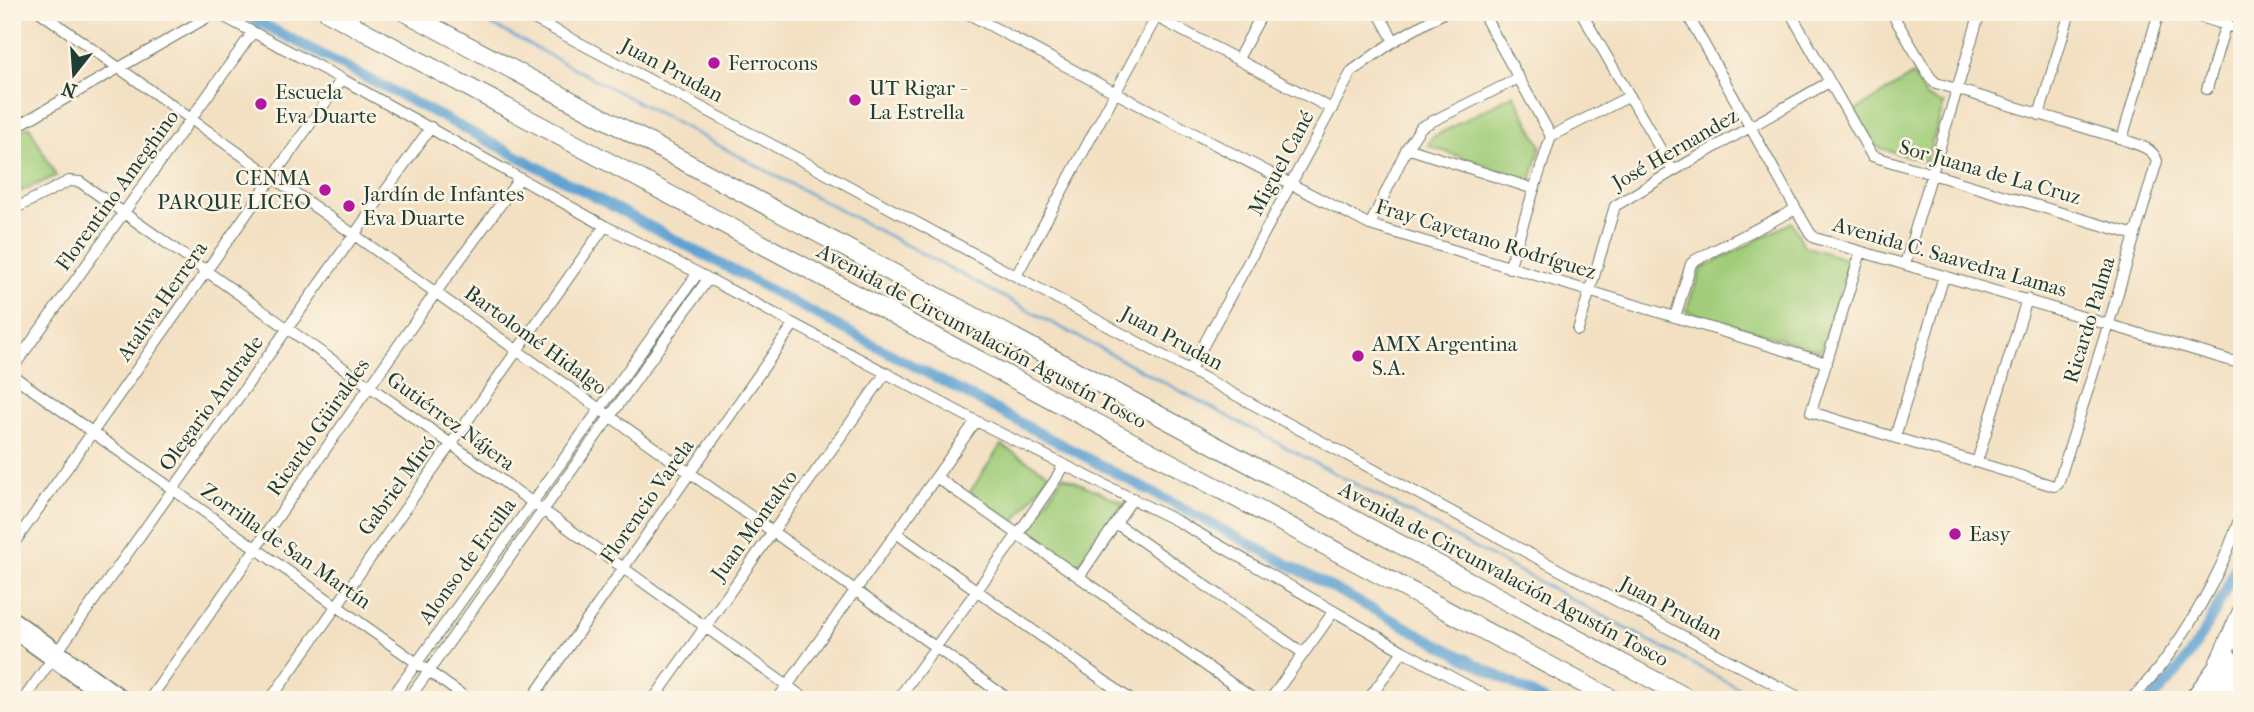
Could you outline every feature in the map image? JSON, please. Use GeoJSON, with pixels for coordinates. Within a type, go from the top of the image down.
{"type":"FeatureCollection","features":[{"type":"Feature","properties":{"kind":"highway","name":"Avenida de Circunvalación Agustín Tosco"},"geometry":{"type":"LineString","coordinates":[[328,12],[1611,698]]}},
{"type":"Feature","properties":{"kind":"highway","name":"Avenida de Circunvalación Agustín Tosco"},"geometry":{"type":"LineString","coordinates":[[405,12],[1691,700]]}},
{"type":"Feature","properties":{"kind":"highway"},"geometry":{"type":"LineString","coordinates":[[2193,700],[2216,669],[2242,612]]}},
{"type":"Feature","properties":{"kind":"highway"},"geometry":{"type":"LineString","coordinates":[[1675,691],[1709,700]]}},
{"type":"Feature","properties":{"kind":"main road"},"geometry":{"type":"LineString","coordinates":[[2214,700],[2242,612]]}},
{"type":"Feature","properties":{"kind":"main road"},"geometry":{"type":"LineString","coordinates":[[2229,700],[2242,658]]}},
{"type":"Feature","properties":{"kind":"street","name":"Bartolomé Hidalgo"},"geometry":{"type":"LineString","coordinates":[[40,12],[1010,700]]}},
{"type":"Feature","properties":{"kind":"street"},"geometry":{"type":"LineString","coordinates":[[14,125],[120,68],[215,12],[430,127],[605,226],[975,421],[1179,522],[1403,651],[1494,700]]}},
{"type":"Feature","properties":{"kind":"street","name":"Juan Prudan"},"geometry":{"type":"LineString","coordinates":[[521,12],[1804,700]]}},
{"type":"Feature","properties":{"kind":"street","name":"Fray Cayetano Rodríguez"},"geometry":{"type":"LineString","coordinates":[[965,12],[1370,225],[1827,363]]}},
{"type":"Feature","properties":{"kind":"street"},"geometry":{"type":"LineString","coordinates":[[1238,59],[1263,12]]}},
{"type":"Feature","properties":{"kind":"street"},"geometry":{"type":"LineString","coordinates":[[1378,12],[1394,41]]}},
{"type":"Feature","properties":{"kind":"street","name":"Miguel Cané"},"geometry":{"type":"LineString","coordinates":[[1190,370],[1352,71],[1394,41],[1445,12]]}},
{"type":"Feature","properties":{"kind":"street"},"geometry":{"type":"LineString","coordinates":[[1482,12],[1551,136]]}},
{"type":"Feature","properties":{"kind":"street"},"geometry":{"type":"LineString","coordinates":[[1581,12],[1673,171]]}},
{"type":"Feature","properties":{"kind":"street","name":"Avenida C. Saavedra Lamas"},"geometry":{"type":"LineString","coordinates":[[1686,12],[1796,209],[1815,238],[2242,364]]}},
{"type":"Feature","properties":{"kind":"street","name":"Sor Juana de La Cruz"},"geometry":{"type":"LineString","coordinates":[[1790,12],[1872,156],[2135,235]]}},
{"type":"Feature","properties":{"kind":"street"},"geometry":{"type":"LineString","coordinates":[[1891,12],[1936,83],[2122,139],[2159,12]]}},
{"type":"Feature","properties":{"kind":"street"},"geometry":{"type":"LineString","coordinates":[[1905,264],[1980,12]]}},
{"type":"Feature","properties":{"kind":"street"},"geometry":{"type":"LineString","coordinates":[[2039,115],[2070,12]]}},
{"type":"Feature","properties":{"kind":"street"},"geometry":{"type":"LineString","coordinates":[[2184,12],[2242,30]]}},
{"type":"Feature","properties":{"kind":"street"},"geometry":{"type":"LineString","coordinates":[[2207,89],[2230,12]]}},
{"type":"Feature","properties":{"kind":"street"},"geometry":{"type":"LineString","coordinates":[[1016,276],[1116,93],[1154,14],[1332,109]]}},
{"type":"Feature","properties":{"kind":"street","name":"Florentino Ameghino"},"geometry":{"type":"LineString","coordinates":[[12,369],[253,32]]}},
{"type":"Feature","properties":{"kind":"street"},"geometry":{"type":"LineString","coordinates":[[1370,225],[1407,148],[1426,122],[1519,78]]}},
{"type":"Feature","properties":{"kind":"street","name":"Ataliva Herrera"},"geometry":{"type":"LineString","coordinates":[[12,546],[342,79]]}},
{"type":"Feature","properties":{"kind":"street","name":"José Hernandez"},"geometry":{"type":"LineString","coordinates":[[1578,330],[1615,206],[1829,82]]}},
{"type":"Feature","properties":{"kind":"street"},"geometry":{"type":"LineString","coordinates":[[1509,268],[1551,136],[1630,96]]}},
{"type":"Feature","properties":{"kind":"street","name":"Olegario Andrade"},"geometry":{"type":"LineString","coordinates":[[23,700],[430,127]]}},
{"type":"Feature","properties":{"kind":"street","name":"Ricardo Palma"},"geometry":{"type":"LineString","coordinates":[[1977,462],[2054,486],[2061,481],[2157,161],[2150,150],[2122,139]]}},
{"type":"Feature","properties":{"kind":"street"},"geometry":{"type":"LineString","coordinates":[[1407,148],[1534,189]]}},
{"type":"Feature","properties":{"kind":"street","name":"Ricardo Güiraldes"},"geometry":{"type":"LineString","coordinates":[[149,700],[520,177]]}},
{"type":"Feature","properties":{"kind":"street","name":"Gutiérrez Nájera"},"geometry":{"type":"LineString","coordinates":[[12,210],[69,181],[80,182],[370,386],[807,700]]}},
{"type":"Feature","properties":{"kind":"street"},"geometry":{"type":"LineString","coordinates":[[1675,317],[1691,264],[1695,260],[1796,209]]}},
{"type":"Feature","properties":{"kind":"street","name":"Gabriel Miró"},"geometry":{"type":"LineString","coordinates":[[270,700],[605,226]]}},
{"type":"Feature","properties":{"kind":"street"},"geometry":{"type":"LineString","coordinates":[[1861,252],[1811,412],[1977,462],[2026,299]]}},
{"type":"Feature","properties":{"kind":"street","name":"Alonso de Ercilla"},"geometry":{"type":"LineString","coordinates":[[390,700],[600,409],[703,276]]}},
{"type":"Feature","properties":{"kind":"street","name":"Alonso de Ercilla"},"geometry":{"type":"LineString","coordinates":[[408,700],[610,417],[703,276]]}},
{"type":"Feature","properties":{"kind":"street"},"geometry":{"type":"LineString","coordinates":[[1895,437],[1944,276]]}},
{"type":"Feature","properties":{"kind":"street","name":"Florencio Varela"},"geometry":{"type":"LineString","coordinates":[[531,700],[794,324]]}},
{"type":"Feature","properties":{"kind":"street","name":"Juan Montalvo"},"geometry":{"type":"LineString","coordinates":[[653,700],[886,373]]}},
{"type":"Feature","properties":{"kind":"street","name":"Zorrilla de San Martín"},"geometry":{"type":"LineString","coordinates":[[12,375],[469,700]]}},
{"type":"Feature","properties":{"kind":"street"},"geometry":{"type":"LineString","coordinates":[[777,700],[975,421]]}},
{"type":"Feature","properties":{"kind":"street"},"geometry":{"type":"LineString","coordinates":[[897,700],[1018,534],[1056,480],[1063,465]]}},
{"type":"Feature","properties":{"kind":"street"},"geometry":{"type":"LineString","coordinates":[[936,477],[1255,700]]}},
{"type":"Feature","properties":{"kind":"street"},"geometry":{"type":"LineString","coordinates":[[1079,577],[1133,498]]}},
{"type":"Feature","properties":{"kind":"street"},"geometry":{"type":"LineString","coordinates":[[2130,700],[2155,672],[2196,612],[2215,575],[2242,509]]}},
{"type":"Feature","properties":{"kind":"street"},"geometry":{"type":"LineString","coordinates":[[1117,524],[1303,653]]}},
{"type":"Feature","properties":{"kind":"street"},"geometry":{"type":"LineString","coordinates":[[896,533],[1131,700]]}},
{"type":"Feature","properties":{"kind":"street"},"geometry":{"type":"LineString","coordinates":[[1270,700],[1334,611]]}},
{"type":"Feature","properties":{"kind":"street"},"geometry":{"type":"LineString","coordinates":[[12,617],[107,700]]}},
{"type":"Feature","properties":{"kind":"street"},"geometry":{"type":"LineString","coordinates":[[12,631],[127,700]]}},
{"type":"Feature","properties":{"kind":"street"},"geometry":{"type":"LineString","coordinates":[[1368,700],[1403,651]]}},
{"type":"Feature","properties":{"kind":"green space"},"geometry":{"type":"Polygon","coordinates":[[[1913,75],[1926,97],[1944,104],[1926,162],[1877,147],[1855,111],[1913,75]]]}},
{"type":"Feature","properties":{"kind":"green space"},"geometry":{"type":"Polygon","coordinates":[[[1514,94],[1541,146],[1531,181],[1428,146],[1431,138],[1514,94]]]}},
{"type":"Feature","properties":{"kind":"green space"},"geometry":{"type":"Polygon","coordinates":[[[29,126],[56,176],[12,195],[12,136],[29,126]]]}},
{"type":"Feature","properties":{"kind":"green space"},"geometry":{"type":"Polygon","coordinates":[[[1792,222],[1804,246],[1849,260],[1821,351],[1686,311],[1701,269],[1792,222]]]}},
{"type":"Feature","properties":{"kind":"green space"},"geometry":{"type":"Polygon","coordinates":[[[1001,445],[1049,474],[1014,523],[970,492],[1001,445]]]}},
{"type":"Feature","properties":{"kind":"green space"},"geometry":{"type":"Polygon","coordinates":[[[1063,476],[1124,503],[1077,567],[1027,531],[1063,476]]]}},
{"type":"Feature","properties":{"kind":"waterway"},"geometry":{"type":"LineString","coordinates":[[240,12],[1544,700]]}},
{"type":"Feature","properties":{"kind":"waterway"},"geometry":{"type":"LineString","coordinates":[[468,12],[1761,700]]}},
{"type":"Feature","properties":{"kind":"waterway"},"geometry":{"type":"LineString","coordinates":[[2151,700],[2181,667],[2205,631],[2242,550]]}},
{"type":"Feature","properties":{"kind":"place","name":"Ferrocons"},"geometry":{"type":"Point","coordinates":[714,63]}},
{"type":"Feature","properties":{"kind":"place","name":"UT Rigar - La Estrella"},"geometry":{"type":"Point","coordinates":[855,100]}},
{"type":"Feature","properties":{"kind":"place","name":"Escuela Eva Duarte"},"geometry":{"type":"Point","coordinates":[261,104]}},
{"type":"Feature","properties":{"kind":"place","name":"CENMA PARQUE LICEO"},"geometry":{"type":"Point","coordinates":[325,190]}},
{"type":"Feature","properties":{"kind":"place","name":"Jardín de Infantes Eva Duarte"},"geometry":{"type":"Point","coordinates":[349,206]}},
{"type":"Feature","properties":{"kind":"place","name":"AMX Argentina S.A."},"geometry":{"type":"Point","coordinates":[1358,356]}},
{"type":"Feature","properties":{"kind":"place","name":"Easy"},"geometry":{"type":"Point","coordinates":[1955,534]}}]}
